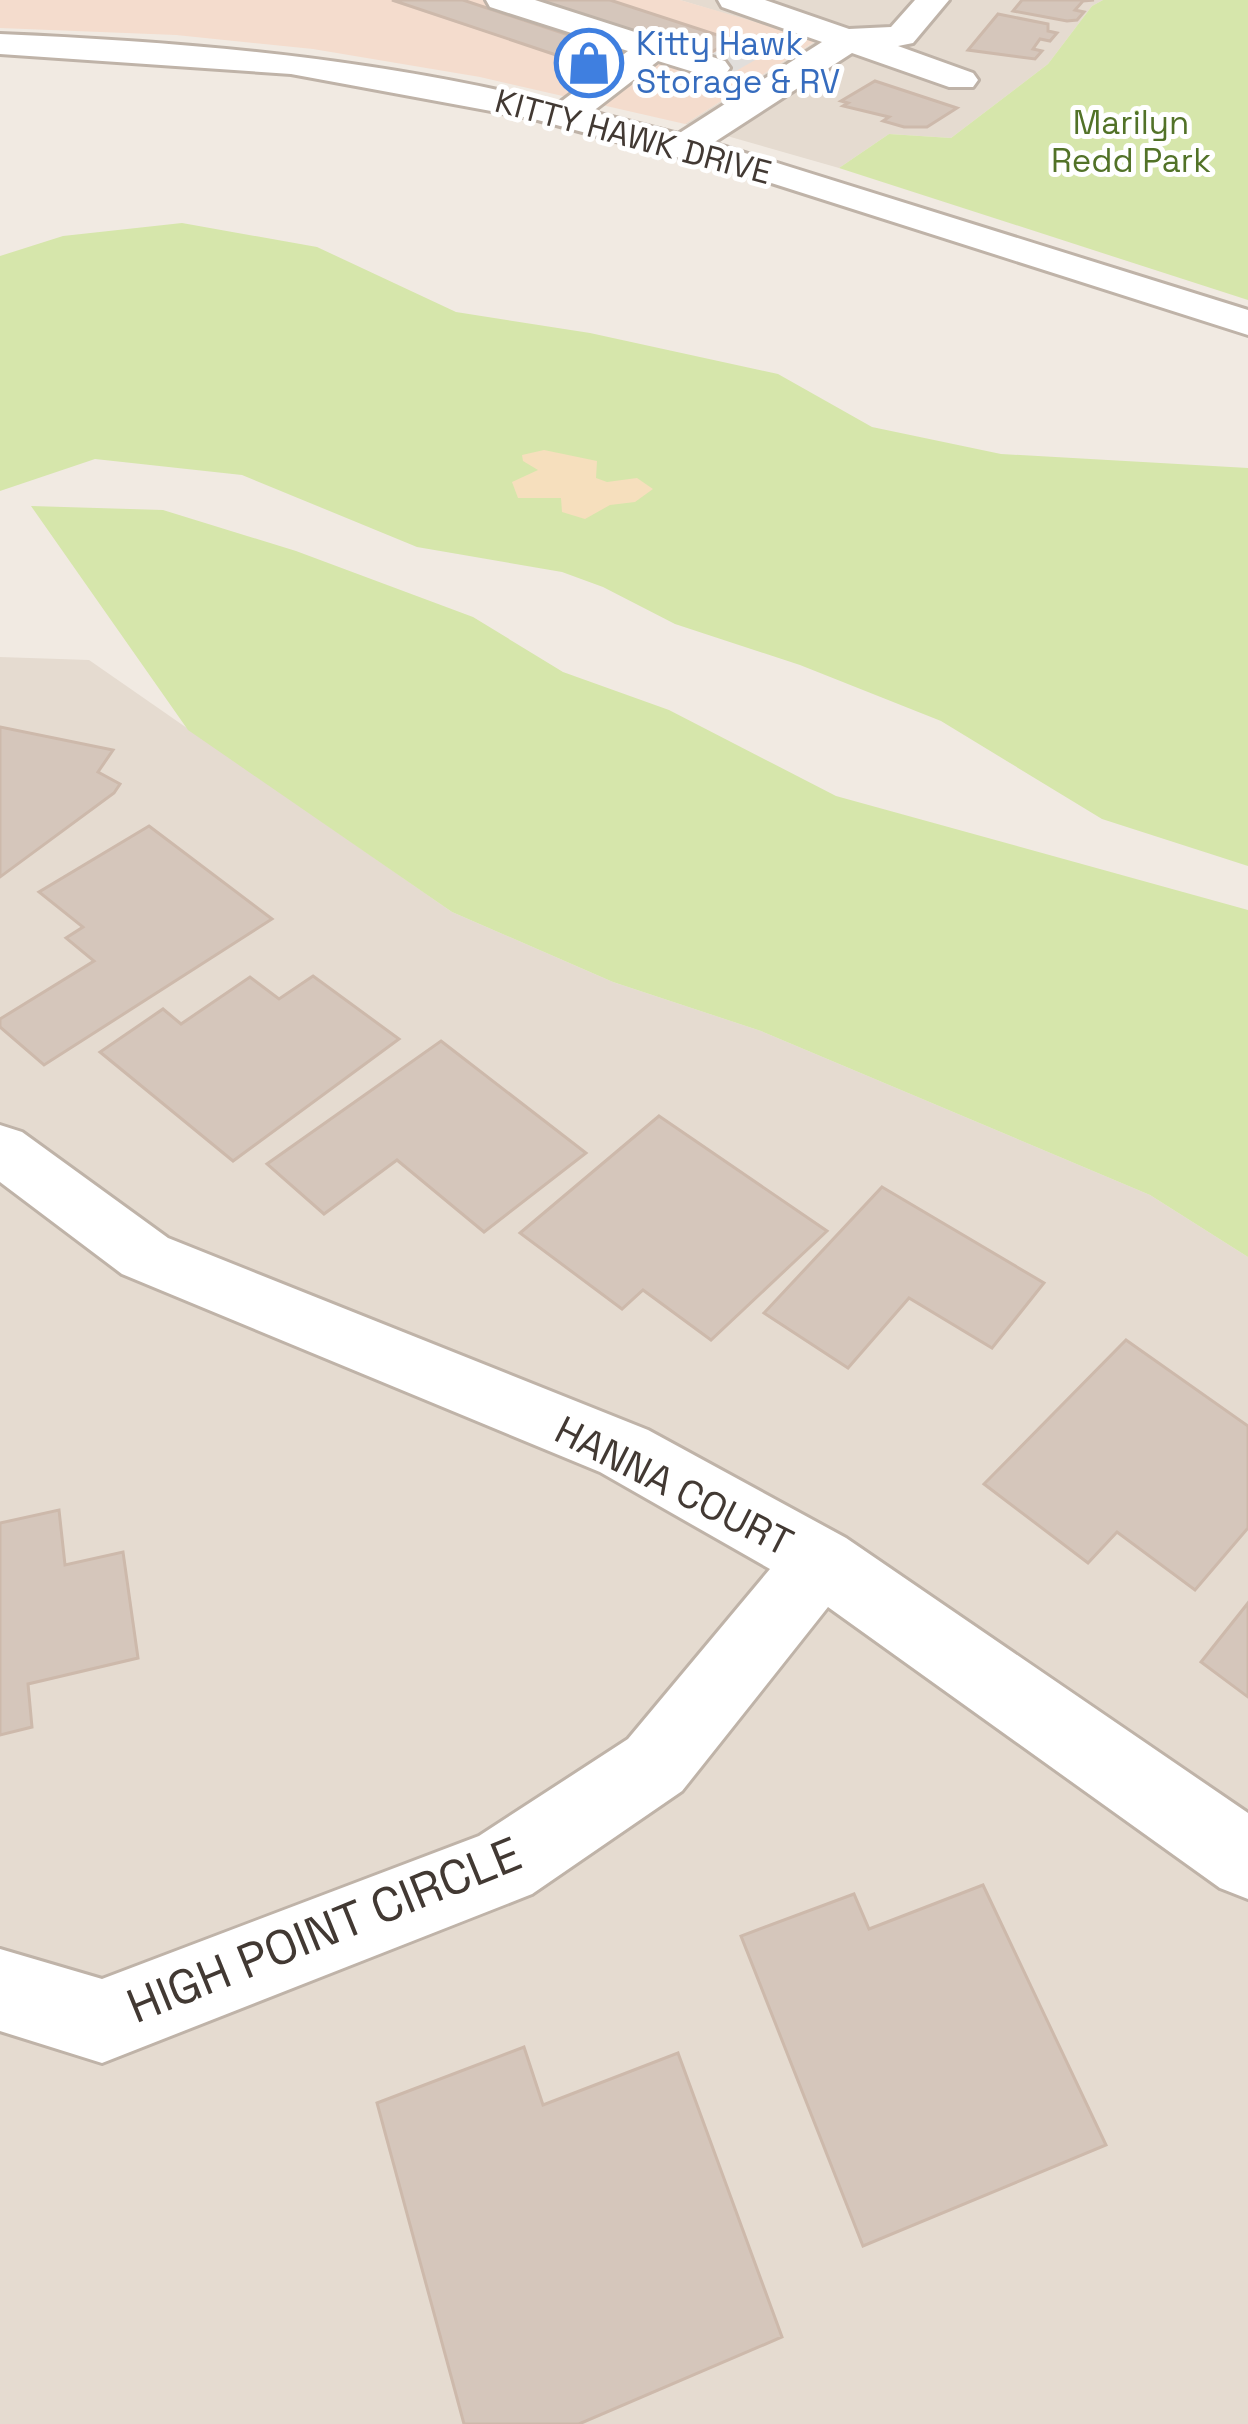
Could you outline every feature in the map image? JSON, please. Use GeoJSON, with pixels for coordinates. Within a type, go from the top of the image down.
{"type":"FeatureCollection","features":[{"type":"Feature","properties":{"kind":"street"},"geometry":{"type":"LineString","coordinates":[[502,0],[712,68]]}},
{"type":"Feature","properties":{"kind":"street"},"geometry":{"type":"LineString","coordinates":[[734,0],[962,80]]}},
{"type":"Feature","properties":{"kind":"street"},"geometry":{"type":"LineString","coordinates":[[684,146],[850,39],[901,36],[933,0]]}},
{"type":"Feature","properties":{"kind":"street","name":"KITTY HAWK DRIVE"},"geometry":{"type":"LineString","coordinates":[[0,44],[143,50],[292,64],[564,116],[684,146],[1248,323]]}},
{"type":"Feature","properties":{"kind":"street"},"geometry":{"type":"LineString","coordinates":[[564,116],[653,48]]}},
{"type":"Feature","properties":{"kind":"street","name":"HANNA COURT"},"geometry":{"type":"LineString","coordinates":[[0,1149],[145,1256],[624,1451],[821,1562],[1248,1860]]}},
{"type":"Feature","properties":{"kind":"street","name":"HIGH POINT CIRCLE"},"geometry":{"type":"LineString","coordinates":[[0,1990],[102,2021],[504,1866],[655,1765],[821,1562]]}},
{"type":"Feature","properties":{"kind":"shaded area","name":"Kitty Hawk Storage & RV"},"geometry":{"type":"Polygon","coordinates":[[[0,0],[680,0],[817,40],[685,124],[480,77],[313,49],[176,35],[0,28],[0,0]]]}},
{"type":"Feature","properties":{"kind":"shaded area"},"geometry":{"type":"Polygon","coordinates":[[[680,0],[1103,0],[1092,6],[1048,64],[951,138],[889,134],[839,168],[685,124],[816,41],[680,0]]]}},
{"type":"Feature","properties":{"kind":"shaded area"},"geometry":{"type":"Polygon","coordinates":[[[737,40],[771,51],[697,93],[662,81],[737,40]]]}},
{"type":"Feature","properties":{"kind":"shaded area"},"geometry":{"type":"Polygon","coordinates":[[[0,657],[89,660],[452,912],[613,982],[761,1031],[1150,1195],[1248,1257],[1248,2424],[0,2424],[0,657]]]}},
{"type":"Feature","properties":{"kind":"green space","name":"Marilyn Redd Park"},"geometry":{"type":"Polygon","coordinates":[[[1103,0],[1248,0],[1248,300],[839,168],[889,134],[951,138],[1048,64],[1092,6],[1103,0]]]}},
{"type":"Feature","properties":{"kind":"green space"},"geometry":{"type":"Polygon","coordinates":[[[182,223],[317,247],[456,312],[590,333],[778,374],[872,427],[1001,454],[1248,468],[1248,866],[1102,819],[941,721],[800,665],[675,624],[603,587],[562,572],[417,547],[242,475],[95,459],[0,491],[0,256],[63,236],[182,223]]]}},
{"type":"Feature","properties":{"kind":"green space"},"geometry":{"type":"Polygon","coordinates":[[[31,506],[163,510],[296,551],[473,617],[563,672],[669,710],[836,796],[1248,910],[1248,1257],[1150,1195],[761,1031],[613,982],[452,912],[188,730],[31,506]]]}},
{"type":"Feature","properties":{"kind":"sand"},"geometry":{"type":"Polygon","coordinates":[[[544,450],[597,461],[596,478],[607,482],[637,478],[653,489],[635,502],[610,505],[585,519],[562,512],[561,498],[518,498],[512,482],[538,470],[523,461],[522,455],[544,450]]]}},
{"type":"Feature","properties":{"kind":"building"},"geometry":{"type":"Polygon","coordinates":[[[392,0],[463,0],[614,50],[586,65],[392,0]]]}},
{"type":"Feature","properties":{"kind":"building"},"geometry":{"type":"Polygon","coordinates":[[[538,0],[610,0],[733,40],[706,55],[538,0]]]}},
{"type":"Feature","properties":{"kind":"building"},"geometry":{"type":"Polygon","coordinates":[[[1022,0],[1094,0],[1083,1],[1075,10],[1084,12],[1077,20],[1067,21],[1013,11],[1022,0]]]}},
{"type":"Feature","properties":{"kind":"building"},"geometry":{"type":"Polygon","coordinates":[[[998,14],[1048,24],[1048,31],[1057,33],[1050,41],[1040,39],[1033,49],[1042,51],[1035,59],[968,50],[998,14]]]}},
{"type":"Feature","properties":{"kind":"building"},"geometry":{"type":"Polygon","coordinates":[[[875,81],[957,108],[927,127],[904,127],[883,121],[889,117],[843,106],[848,103],[841,101],[875,81]]]}},
{"type":"Feature","properties":{"kind":"building"},"geometry":{"type":"Polygon","coordinates":[[[0,727],[113,750],[98,772],[120,784],[0,877],[0,727]]]}},
{"type":"Feature","properties":{"kind":"building"},"geometry":{"type":"Polygon","coordinates":[[[149,826],[272,919],[44,1065],[0,1027],[0,1019],[94,961],[66,938],[83,927],[39,892],[149,826]]]}},
{"type":"Feature","properties":{"kind":"building"},"geometry":{"type":"Polygon","coordinates":[[[313,976],[399,1039],[233,1161],[100,1052],[163,1009],[181,1024],[250,977],[279,999],[313,976]]]}},
{"type":"Feature","properties":{"kind":"building"},"geometry":{"type":"Polygon","coordinates":[[[441,1041],[586,1153],[484,1232],[397,1160],[324,1214],[267,1164],[441,1041]]]}},
{"type":"Feature","properties":{"kind":"building"},"geometry":{"type":"Polygon","coordinates":[[[659,1116],[827,1231],[711,1340],[643,1290],[622,1309],[520,1233],[659,1116]]]}},
{"type":"Feature","properties":{"kind":"building"},"geometry":{"type":"Polygon","coordinates":[[[882,1187],[1044,1283],[992,1348],[909,1298],[848,1368],[764,1313],[882,1187]]]}},
{"type":"Feature","properties":{"kind":"building"},"geometry":{"type":"Polygon","coordinates":[[[1126,1340],[1248,1426],[1248,1528],[1195,1590],[1117,1532],[1088,1563],[984,1484],[1126,1340]]]}},
{"type":"Feature","properties":{"kind":"building"},"geometry":{"type":"Polygon","coordinates":[[[59,1510],[65,1565],[123,1552],[138,1658],[28,1684],[32,1727],[0,1735],[0,1523],[59,1510]]]}},
{"type":"Feature","properties":{"kind":"building"},"geometry":{"type":"Polygon","coordinates":[[[1248,1603],[1248,1697],[1201,1662],[1248,1603]]]}},
{"type":"Feature","properties":{"kind":"building"},"geometry":{"type":"Polygon","coordinates":[[[983,1885],[1106,2145],[863,2246],[741,1936],[854,1894],[869,1929],[983,1885]]]}},
{"type":"Feature","properties":{"kind":"building"},"geometry":{"type":"Polygon","coordinates":[[[524,2047],[543,2105],[678,2053],[782,2337],[579,2424],[464,2424],[377,2103],[524,2047]]]}},
{"type":"Feature","properties":{"kind":"place","name":"Kitty Hawk Storage & RV"},"geometry":{"type":"Point","coordinates":[589,63]}}]}
